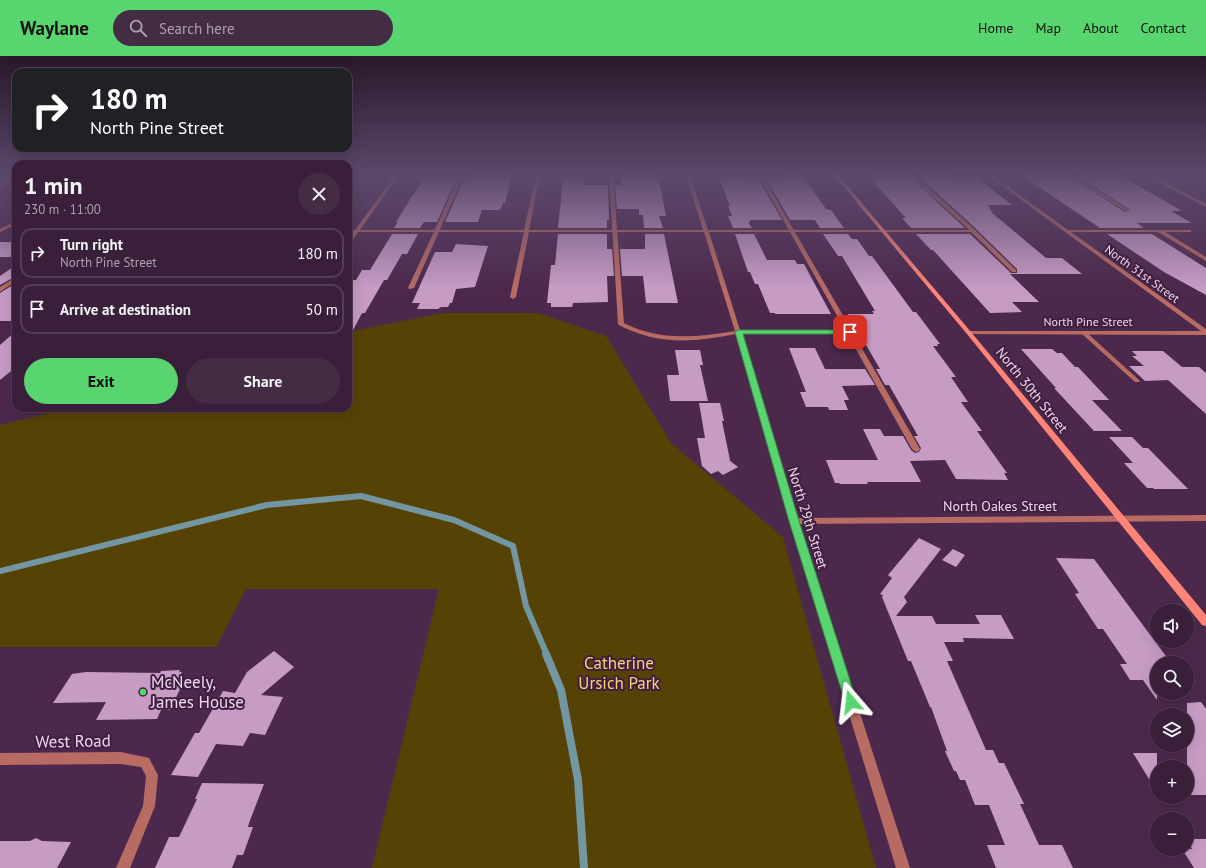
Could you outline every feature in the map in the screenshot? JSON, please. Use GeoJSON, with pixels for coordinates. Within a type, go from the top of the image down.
{"type":"FeatureCollection","features":[{"type":"Feature","properties":{"kind":"main road","name":"North 30th Street"},"geometry":{"type":"LineString","coordinates":[[868,213],[969,333],[1206,622]]}},
{"type":"Feature","properties":{"kind":"street"},"geometry":{"type":"LineString","coordinates":[[352,238],[370,213]]}},
{"type":"Feature","properties":{"kind":"street"},"geometry":{"type":"LineString","coordinates":[[411,288],[444,213]]}},
{"type":"Feature","properties":{"kind":"street"},"geometry":{"type":"LineString","coordinates":[[513,297],[531,213]]}},
{"type":"Feature","properties":{"kind":"street"},"geometry":{"type":"LineString","coordinates":[[613,213],[621,324],[643,333],[670,338],[710,337],[738,332],[850,332]]}},
{"type":"Feature","properties":{"kind":"street","name":"North 29th Street"},"geometry":{"type":"LineString","coordinates":[[700,213],[738,332],[794,521],[903,868]]}},
{"type":"Feature","properties":{"kind":"street"},"geometry":{"type":"LineString","coordinates":[[782,213],[916,449]]}},
{"type":"Feature","properties":{"kind":"street"},"geometry":{"type":"LineString","coordinates":[[952,213],[1014,271]]}},
{"type":"Feature","properties":{"kind":"street","name":"North 31st Street"},"geometry":{"type":"LineString","coordinates":[[1041,213],[1206,333]]}},
{"type":"Feature","properties":{"kind":"street"},"geometry":{"type":"LineString","coordinates":[[0,230],[12,224]]}},
{"type":"Feature","properties":{"kind":"street"},"geometry":{"type":"LineString","coordinates":[[0,230],[12,230]]}},
{"type":"Feature","properties":{"kind":"street"},"geometry":{"type":"LineString","coordinates":[[352,231],[972,231]]}},
{"type":"Feature","properties":{"kind":"street"},"geometry":{"type":"LineString","coordinates":[[1066,231],[1189,231]]}},
{"type":"Feature","properties":{"kind":"street"},"geometry":{"type":"LineString","coordinates":[[1160,231],[1206,259]]}},
{"type":"Feature","properties":{"kind":"street"},"geometry":{"type":"LineString","coordinates":[[0,290],[12,282]]}},
{"type":"Feature","properties":{"kind":"street","name":"North Pine Street"},"geometry":{"type":"LineString","coordinates":[[969,333],[1206,333]]}},
{"type":"Feature","properties":{"kind":"street"},"geometry":{"type":"LineString","coordinates":[[1084,333],[1137,382]]}},
{"type":"Feature","properties":{"kind":"street","name":"North Oakes Street"},"geometry":{"type":"LineString","coordinates":[[794,521],[1206,518]]}},
{"type":"Feature","properties":{"kind":"street","name":"West Road"},"geometry":{"type":"LineString","coordinates":[[0,759],[121,758],[145,762],[152,775],[149,806],[123,868]]}},
{"type":"Feature","properties":{"kind":"green space","name":"Catherine Ursich Park"},"geometry":{"type":"Polygon","coordinates":[[[443,313],[538,313],[606,336],[671,443],[783,537],[876,868],[372,868],[439,589],[246,589],[216,647],[0,647],[0,425],[53,412],[352,412],[352,331],[443,313]]]}},
{"type":"Feature","properties":{"kind":"building"},"geometry":{"type":"Polygon","coordinates":[[[402,213],[441,213],[437,222],[424,222],[420,228],[394,228],[398,222],[396,222],[402,213]]]}},
{"type":"Feature","properties":{"kind":"building"},"geometry":{"type":"Polygon","coordinates":[[[449,213],[481,213],[478,222],[445,222],[449,213]]]}},
{"type":"Feature","properties":{"kind":"building"},"geometry":{"type":"Polygon","coordinates":[[[560,213],[609,213],[607,228],[558,228],[560,213]]]}},
{"type":"Feature","properties":{"kind":"building"},"geometry":{"type":"Polygon","coordinates":[[[639,213],[665,213],[666,216],[659,216],[663,228],[644,228],[643,215],[639,215],[639,213]]]}},
{"type":"Feature","properties":{"kind":"building"},"geometry":{"type":"Polygon","coordinates":[[[731,213],[778,213],[782,220],[750,220],[750,222],[748,222],[752,228],[733,228],[728,216],[732,216],[731,213]]]}},
{"type":"Feature","properties":{"kind":"building"},"geometry":{"type":"Polygon","coordinates":[[[786,213],[833,213],[844,228],[820,228],[815,220],[790,220],[786,213]]]}},
{"type":"Feature","properties":{"kind":"building"},"geometry":{"type":"Polygon","coordinates":[[[901,213],[949,213],[965,228],[911,228],[902,218],[906,218],[901,213]]]}},
{"type":"Feature","properties":{"kind":"building"},"geometry":{"type":"Polygon","coordinates":[[[959,213],[992,213],[1046,258],[1062,258],[1082,274],[1010,274],[1039,302],[1012,302],[1022,312],[990,313],[933,250],[931,250],[916,234],[970,234],[1011,273],[1017,273],[1017,269],[959,213]]]}},
{"type":"Feature","properties":{"kind":"building"},"geometry":{"type":"Polygon","coordinates":[[[1077,213],[1174,213],[1192,223],[1137,223],[1144,228],[1100,228],[1077,213]]]}},
{"type":"Feature","properties":{"kind":"building"},"geometry":{"type":"Polygon","coordinates":[[[392,234],[418,234],[407,254],[402,254],[387,280],[384,280],[365,313],[362,313],[352,332],[352,282],[356,280],[362,270],[370,270],[392,234]]]}},
{"type":"Feature","properties":{"kind":"building"},"geometry":{"type":"Polygon","coordinates":[[[558,234],[607,234],[607,249],[612,249],[614,276],[607,276],[608,302],[573,303],[572,307],[551,307],[551,303],[547,303],[551,265],[555,265],[558,234]]]}},
{"type":"Feature","properties":{"kind":"building"},"geometry":{"type":"Polygon","coordinates":[[[645,234],[664,234],[678,303],[646,303],[643,276],[622,276],[620,249],[645,249],[645,234]]]}},
{"type":"Feature","properties":{"kind":"building"},"geometry":{"type":"Polygon","coordinates":[[[735,234],[754,234],[767,260],[795,260],[797,264],[804,264],[831,314],[770,313],[758,284],[755,284],[750,272],[748,272],[735,234]]]}},
{"type":"Feature","properties":{"kind":"building"},"geometry":{"type":"Polygon","coordinates":[[[823,234],[848,234],[852,239],[857,239],[869,256],[872,256],[913,312],[916,312],[940,344],[937,344],[938,346],[933,346],[956,377],[951,377],[968,402],[961,402],[982,431],[977,431],[1007,473],[1004,473],[1008,480],[956,479],[945,460],[910,461],[921,482],[867,482],[868,484],[835,483],[826,460],[878,460],[863,429],[880,429],[884,436],[903,436],[911,450],[915,453],[919,452],[921,448],[914,436],[918,436],[889,385],[885,385],[876,369],[880,369],[848,314],[874,314],[872,311],[875,311],[842,256],[838,256],[823,234]]]}},
{"type":"Feature","properties":{"kind":"building"},"geometry":{"type":"Polygon","coordinates":[[[1107,234],[1152,234],[1206,268],[1206,295],[1164,272],[1107,234]]]}},
{"type":"Feature","properties":{"kind":"building"},"geometry":{"type":"Polygon","coordinates":[[[0,242],[12,242],[12,257],[0,257],[0,242]]]}},
{"type":"Feature","properties":{"kind":"building"},"geometry":{"type":"Polygon","coordinates":[[[456,244],[488,246],[475,287],[456,289],[452,303],[450,303],[448,307],[441,307],[438,309],[417,309],[420,303],[412,303],[435,252],[452,252],[456,244]]]}},
{"type":"Feature","properties":{"kind":"building"},"geometry":{"type":"Polygon","coordinates":[[[12,268],[12,278],[0,285],[0,276],[12,268]]]}},
{"type":"Feature","properties":{"kind":"building"},"geometry":{"type":"Polygon","coordinates":[[[12,286],[12,321],[0,321],[0,293],[12,286]]]}},
{"type":"Feature","properties":{"kind":"building"},"geometry":{"type":"Polygon","coordinates":[[[12,334],[12,370],[0,380],[0,345],[12,334]]]}},
{"type":"Feature","properties":{"kind":"building"},"geometry":{"type":"Polygon","coordinates":[[[789,348],[815,348],[825,369],[865,369],[875,385],[842,386],[849,400],[844,400],[848,410],[829,410],[828,407],[806,407],[800,392],[806,392],[789,348]]]}},
{"type":"Feature","properties":{"kind":"building"},"geometry":{"type":"Polygon","coordinates":[[[1021,349],[1052,349],[1057,353],[1062,353],[1075,367],[1078,367],[1109,400],[1092,400],[1122,431],[1094,431],[1054,388],[1056,388],[1021,349]]]}},
{"type":"Feature","properties":{"kind":"building"},"geometry":{"type":"Polygon","coordinates":[[[675,350],[700,350],[703,365],[700,365],[708,401],[670,401],[667,375],[679,375],[675,350]]]}},
{"type":"Feature","properties":{"kind":"building"},"geometry":{"type":"Polygon","coordinates":[[[1132,351],[1163,351],[1182,367],[1199,367],[1206,373],[1206,414],[1168,380],[1145,381],[1129,366],[1144,366],[1132,356],[1137,356],[1132,351]]]}},
{"type":"Feature","properties":{"kind":"building"},"geometry":{"type":"Polygon","coordinates":[[[699,403],[720,403],[729,460],[738,467],[723,475],[718,471],[711,474],[702,466],[697,438],[705,438],[699,403]]]}},
{"type":"Feature","properties":{"kind":"building"},"geometry":{"type":"Polygon","coordinates":[[[1109,437],[1132,437],[1143,448],[1148,448],[1188,489],[1147,488],[1124,463],[1133,463],[1109,437]]]}},
{"type":"Feature","properties":{"kind":"building"},"geometry":{"type":"Polygon","coordinates":[[[919,538],[941,549],[904,597],[907,602],[896,616],[932,616],[936,624],[980,624],[975,615],[1001,615],[1014,639],[963,638],[964,642],[944,642],[953,661],[947,661],[986,750],[993,750],[999,763],[1004,763],[1024,804],[1020,804],[1039,845],[1062,845],[1073,868],[996,868],[987,845],[1005,845],[989,805],[975,805],[965,780],[960,780],[956,771],[954,771],[945,751],[947,751],[931,707],[911,661],[908,661],[882,597],[883,595],[880,594],[892,578],[888,575],[919,538]]]}},
{"type":"Feature","properties":{"kind":"building"},"geometry":{"type":"Polygon","coordinates":[[[953,549],[965,555],[956,567],[942,560],[953,549]]]}},
{"type":"Feature","properties":{"kind":"building"},"geometry":{"type":"Polygon","coordinates":[[[1056,558],[1094,559],[1150,635],[1150,648],[1160,648],[1166,656],[1150,656],[1150,690],[1143,680],[1130,680],[1120,664],[1127,664],[1103,629],[1098,629],[1075,594],[1079,593],[1056,558]]]}},
{"type":"Feature","properties":{"kind":"building"},"geometry":{"type":"Polygon","coordinates":[[[274,651],[294,667],[261,695],[283,697],[265,735],[250,733],[243,746],[216,744],[198,777],[171,775],[195,733],[199,733],[223,691],[235,693],[247,672],[274,651]]]}},
{"type":"Feature","properties":{"kind":"building","name":"McNeely, James House"},"geometry":{"type":"Polygon","coordinates":[[[180,670],[179,672],[182,672],[176,683],[183,683],[170,710],[161,710],[157,719],[96,720],[106,702],[53,703],[72,674],[86,672],[160,673],[161,671],[180,670]]]}},
{"type":"Feature","properties":{"kind":"building"},"geometry":{"type":"Polygon","coordinates":[[[1201,702],[1206,709],[1206,795],[1194,795],[1194,760],[1187,760],[1187,752],[1194,752],[1194,708],[1187,708],[1187,703],[1201,702]]]}},
{"type":"Feature","properties":{"kind":"building"},"geometry":{"type":"Polygon","coordinates":[[[1133,753],[1157,753],[1157,760],[1150,760],[1150,781],[1133,753]]]}},
{"type":"Feature","properties":{"kind":"building"},"geometry":{"type":"Polygon","coordinates":[[[202,783],[264,784],[249,823],[248,827],[253,827],[243,855],[237,855],[232,868],[155,868],[169,837],[179,837],[197,799],[195,799],[202,783]]]}},
{"type":"Feature","properties":{"kind":"building"},"geometry":{"type":"Polygon","coordinates":[[[36,838],[42,841],[71,842],[57,868],[0,868],[0,841],[30,841],[36,838]]]}},
{"type":"Feature","properties":{"kind":"building"},"geometry":{"type":"Polygon","coordinates":[[[1194,839],[1206,839],[1206,868],[1194,868],[1186,856],[1194,856],[1194,839]]]}},
{"type":"Feature","properties":{"kind":"waterway"},"geometry":{"type":"LineString","coordinates":[[0,571],[267,505],[361,496],[454,520],[513,546],[526,606],[547,655]]}},
{"type":"Feature","properties":{"kind":"waterway"},"geometry":{"type":"LineString","coordinates":[[546,654],[561,690],[578,780],[584,868]]}},
{"type":"Feature","properties":{"kind":"place","name":"McNeely, James House"},"geometry":{"type":"Point","coordinates":[143,692]}},
{"type":"Feature","properties":{"kind":"route"},"geometry":{"type":"LineString","coordinates":[[850,332],[738,332],[794,521],[851,702]]}}]}
